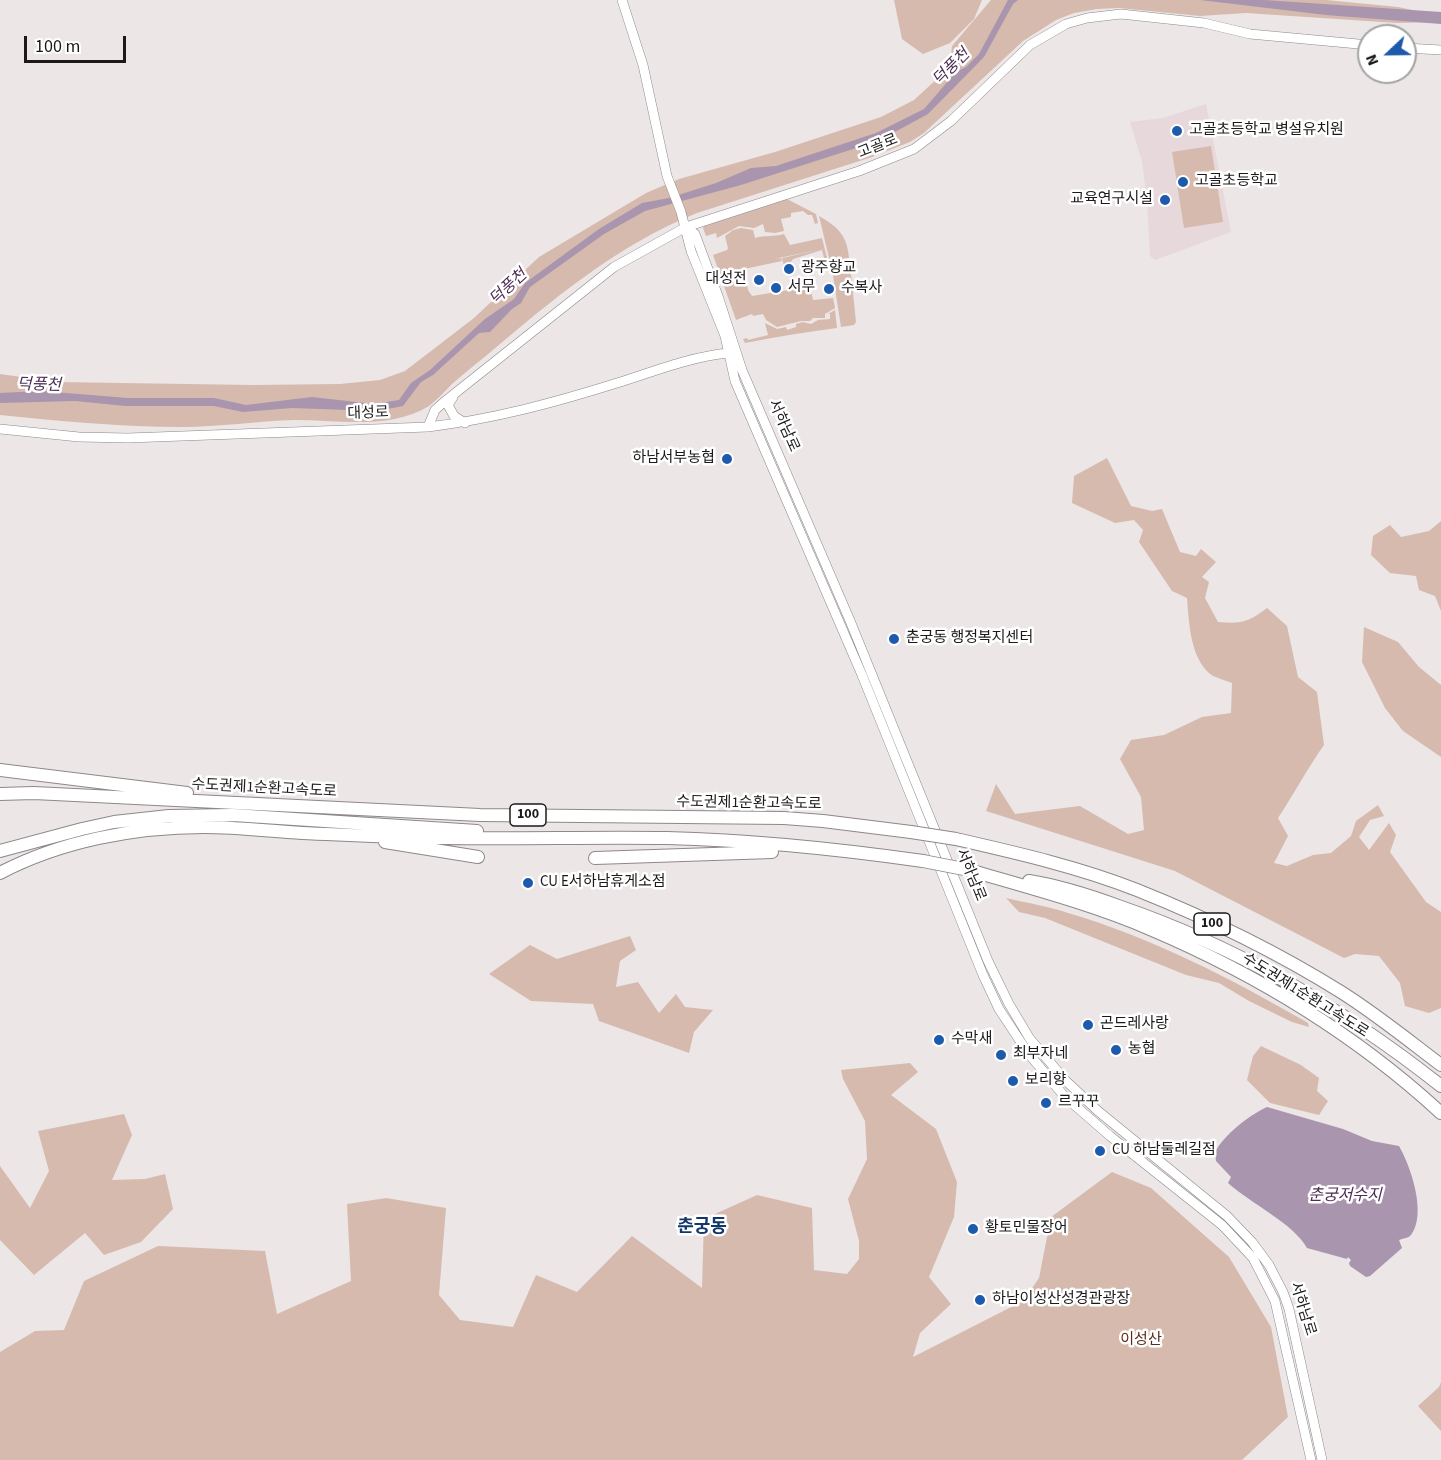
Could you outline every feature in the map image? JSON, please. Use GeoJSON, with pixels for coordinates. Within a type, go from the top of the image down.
{"type":"FeatureCollection","features":[{"type":"Feature","properties":{"kind":"highway"},"geometry":{"type":"LineString","coordinates":[[0,770],[272,804]]}},
{"type":"Feature","properties":{"kind":"highway","name":"수도권제1순환고속도로"},"geometry":{"type":"LineString","coordinates":[[0,794],[34,793],[480,815],[784,818],[824,820],[956,839],[1031,856],[1135,889],[1188,912],[1270,952],[1342,993],[1441,1065]]}},
{"type":"Feature","properties":{"kind":"highway"},"geometry":{"type":"LineString","coordinates":[[0,851],[114,822],[201,815],[233,815],[544,837]]}},
{"type":"Feature","properties":{"kind":"highway","name":"수도권제1순환고속도로"},"geometry":{"type":"LineString","coordinates":[[0,873],[45,854],[95,839],[143,831],[203,827],[355,836],[670,838],[784,849],[827,848],[923,861],[1058,886],[1159,920],[1277,976],[1342,1014],[1441,1086]]}},
{"type":"Feature","properties":{"kind":"highway"},"geometry":{"type":"LineString","coordinates":[[355,836],[402,846],[478,857]]}},
{"type":"Feature","properties":{"kind":"highway"},"geometry":{"type":"LineString","coordinates":[[595,858],[784,849]]}},
{"type":"Feature","properties":{"kind":"highway","name":"수도권제1순환고속도로"},"geometry":{"type":"LineString","coordinates":[[969,870],[1104,911],[1218,960],[1277,993],[1344,1035],[1422,1095],[1441,1113]]}},
{"type":"Feature","properties":{"kind":"street","name":"서하남로"},"geometry":{"type":"LineString","coordinates":[[622,0],[643,65],[661,155],[686,227],[691,251],[725,336],[735,381],[862,675],[983,975],[999,1009],[1050,1081],[1103,1130],[1222,1225],[1253,1258],[1275,1300],[1311,1460]]}},
{"type":"Feature","properties":{"kind":"street","name":"고골로"},"geometry":{"type":"LineString","coordinates":[[428,427],[435,410],[614,267],[686,227],[859,171],[914,149],[951,121],[1030,45],[1066,24],[1087,18],[1121,14],[1204,23],[1250,34],[1357,44]]}},
{"type":"Feature","properties":{"kind":"street"},"geometry":{"type":"LineString","coordinates":[[1417,49],[1441,50]]}},
{"type":"Feature","properties":{"kind":"street","name":"서하남로"},"geometry":{"type":"LineString","coordinates":[[686,227],[695,234],[742,370],[851,623],[988,961],[1009,1004],[1040,1051],[1082,1098],[1227,1216],[1261,1252],[1277,1278],[1289,1309],[1322,1460]]}},
{"type":"Feature","properties":{"kind":"street","name":"대성로"},"geometry":{"type":"LineString","coordinates":[[0,429],[79,437],[128,438],[428,427],[465,423],[526,410],[685,362],[728,353]]}},
{"type":"Feature","properties":{"kind":"street"},"geometry":{"type":"LineString","coordinates":[[456,393],[448,405],[450,411],[465,423]]}},
{"type":"Feature","properties":{"kind":"shaded area","name":"고골초등학교"},"geometry":{"type":"Polygon","coordinates":[[[1206,104],[1231,232],[1155,260],[1150,256],[1142,161],[1130,122],[1163,118],[1206,104]]]}},
{"type":"Feature","properties":{"kind":"green space"},"geometry":{"type":"Polygon","coordinates":[[[894,0],[982,0],[974,19],[950,43],[923,54],[902,39],[894,0]]]}},
{"type":"Feature","properties":{"kind":"green space"},"geometry":{"type":"Polygon","coordinates":[[[991,0],[1326,0],[1398,7],[1441,16],[1441,22],[1397,23],[1246,13],[1200,16],[1119,8],[1074,13],[1056,20],[1023,41],[924,133],[910,142],[872,157],[697,213],[668,226],[613,257],[536,314],[429,406],[398,418],[364,422],[295,420],[159,427],[0,415],[0,374],[56,382],[252,385],[340,384],[380,380],[405,371],[474,318],[539,257],[646,193],[679,179],[775,152],[881,117],[914,100],[950,67],[952,46],[991,0]]]}},
{"type":"Feature","properties":{"kind":"green space"},"geometry":{"type":"Polygon","coordinates":[[[1211,146],[1223,222],[1184,228],[1172,152],[1211,146]]]}},
{"type":"Feature","properties":{"kind":"green space"},"geometry":{"type":"Polygon","coordinates":[[[787,199],[816,214],[818,223],[815,224],[812,215],[803,211],[791,213],[791,217],[781,219],[784,231],[765,232],[763,224],[754,228],[739,226],[717,238],[716,233],[706,236],[704,226],[787,199]]]}},
{"type":"Feature","properties":{"kind":"green space"},"geometry":{"type":"Polygon","coordinates":[[[819,216],[840,232],[846,243],[849,258],[830,262],[819,216]]]}},
{"type":"Feature","properties":{"kind":"green space"},"geometry":{"type":"Polygon","coordinates":[[[741,228],[753,230],[755,238],[784,234],[790,245],[822,238],[828,262],[825,262],[822,250],[793,259],[785,270],[782,258],[822,249],[774,259],[781,258],[782,261],[744,269],[748,290],[752,296],[789,290],[789,279],[796,286],[810,287],[813,300],[833,298],[835,308],[825,314],[825,318],[813,318],[810,321],[777,327],[766,320],[763,314],[753,316],[752,314],[736,320],[713,255],[727,250],[725,236],[741,228]]]}},
{"type":"Feature","properties":{"kind":"green space"},"geometry":{"type":"Polygon","coordinates":[[[850,265],[856,322],[854,325],[841,327],[832,269],[850,265]]]}},
{"type":"Feature","properties":{"kind":"green space"},"geometry":{"type":"Polygon","coordinates":[[[835,310],[837,328],[745,343],[743,339],[768,335],[765,323],[777,329],[786,327],[787,330],[803,322],[811,324],[818,320],[830,319],[830,314],[828,314],[835,310]]]}},
{"type":"Feature","properties":{"kind":"green space"},"geometry":{"type":"Polygon","coordinates":[[[1107,458],[1131,506],[1152,511],[1162,509],[1180,552],[1196,556],[1201,549],[1216,562],[1202,577],[1209,582],[1205,598],[1218,622],[1244,621],[1267,608],[1287,626],[1298,677],[1317,692],[1324,745],[1278,818],[1288,836],[1274,863],[1287,866],[1313,855],[1331,853],[1351,836],[1356,821],[1378,805],[1384,816],[1370,820],[1359,837],[1369,850],[1389,823],[1396,835],[1390,852],[1426,902],[1441,912],[1441,1008],[1429,1013],[1405,1006],[1400,983],[1379,956],[1355,954],[1344,958],[1175,871],[986,811],[996,784],[1015,814],[1080,806],[1128,834],[1144,830],[1141,797],[1120,759],[1131,740],[1164,735],[1202,717],[1231,713],[1232,683],[1210,674],[1203,667],[1194,649],[1187,598],[1172,591],[1139,542],[1143,530],[1134,520],[1115,523],[1072,503],[1074,476],[1107,458]]]}},
{"type":"Feature","properties":{"kind":"green space"},"geometry":{"type":"Polygon","coordinates":[[[1441,521],[1441,611],[1435,596],[1419,590],[1416,576],[1390,573],[1371,555],[1373,536],[1390,525],[1401,537],[1429,531],[1441,521]]]}},
{"type":"Feature","properties":{"kind":"green space"},"geometry":{"type":"Polygon","coordinates":[[[1364,627],[1398,642],[1419,667],[1441,685],[1441,757],[1403,731],[1385,708],[1362,662],[1364,627]]]}},
{"type":"Feature","properties":{"kind":"green space"},"geometry":{"type":"Polygon","coordinates":[[[1006,898],[1045,906],[1100,923],[1161,947],[1250,991],[1308,1023],[1309,1027],[1292,1022],[1249,1001],[1219,983],[1186,975],[1045,918],[1019,912],[1006,898]]]}},
{"type":"Feature","properties":{"kind":"green space"},"geometry":{"type":"Polygon","coordinates":[[[630,936],[636,950],[620,961],[616,987],[638,982],[659,1013],[676,994],[685,1007],[713,1010],[694,1032],[689,1053],[599,1021],[593,1004],[531,1001],[489,974],[530,945],[557,959],[630,936]]]}},
{"type":"Feature","properties":{"kind":"green space"},"geometry":{"type":"Polygon","coordinates":[[[1261,1046],[1301,1065],[1319,1078],[1317,1091],[1328,1101],[1319,1115],[1270,1103],[1247,1080],[1253,1056],[1261,1046]]]}},
{"type":"Feature","properties":{"kind":"green space","name":"이성산"},"geometry":{"type":"Polygon","coordinates":[[[910,1063],[918,1072],[891,1095],[936,1129],[957,1182],[954,1217],[929,1277],[951,1304],[920,1333],[913,1357],[1023,1301],[1039,1278],[1051,1217],[1112,1172],[1151,1188],[1229,1257],[1271,1327],[1288,1417],[1242,1460],[0,1460],[0,1352],[35,1331],[64,1330],[84,1281],[158,1246],[265,1251],[277,1314],[351,1281],[347,1204],[386,1198],[446,1208],[439,1295],[460,1320],[513,1327],[536,1275],[577,1292],[632,1236],[702,1288],[704,1219],[757,1195],[812,1208],[814,1270],[847,1274],[859,1259],[859,1241],[848,1199],[867,1159],[865,1121],[843,1079],[841,1070],[910,1063]]]}},
{"type":"Feature","properties":{"kind":"green space"},"geometry":{"type":"Polygon","coordinates":[[[124,1114],[132,1135],[112,1180],[145,1179],[165,1174],[173,1209],[141,1242],[104,1255],[85,1233],[34,1275],[0,1240],[0,1166],[30,1208],[49,1171],[38,1131],[124,1114]]]}},
{"type":"Feature","properties":{"kind":"green space"},"geometry":{"type":"Polygon","coordinates":[[[1441,1382],[1441,1431],[1418,1406],[1439,1387],[1441,1382]]]}},
{"type":"Feature","properties":{"kind":"water"},"geometry":{"type":"Polygon","coordinates":[[[1008,0],[1018,0],[1013,4],[984,57],[928,114],[878,141],[741,185],[645,211],[604,234],[530,287],[521,303],[490,332],[479,333],[433,375],[421,382],[403,406],[377,411],[292,408],[243,412],[214,406],[125,406],[75,401],[0,403],[0,393],[41,391],[128,398],[214,398],[246,405],[312,397],[374,404],[399,400],[411,383],[430,370],[485,319],[514,299],[525,283],[599,229],[642,203],[669,198],[716,183],[751,168],[776,166],[876,133],[924,109],[956,72],[966,67],[979,54],[1008,0]]]}},
{"type":"Feature","properties":{"kind":"water"},"geometry":{"type":"Polygon","coordinates":[[[1200,0],[1264,0],[1441,12],[1441,24],[1326,15],[1200,0]]]}},
{"type":"Feature","properties":{"kind":"water","name":"춘궁저수지"},"geometry":{"type":"Polygon","coordinates":[[[1267,1107],[1343,1129],[1372,1141],[1399,1146],[1416,1190],[1418,1215],[1416,1226],[1410,1236],[1399,1240],[1402,1248],[1370,1276],[1366,1277],[1350,1266],[1351,1260],[1348,1257],[1347,1259],[1307,1248],[1292,1230],[1228,1183],[1231,1177],[1216,1161],[1215,1152],[1238,1126],[1267,1107]]]}},
{"type":"Feature","properties":{"kind":"place","name":"고골초등학교 병설유치원"},"geometry":{"type":"Point","coordinates":[1177,131]}},
{"type":"Feature","properties":{"kind":"place","name":"고골초등학교"},"geometry":{"type":"Point","coordinates":[1183,182]}},
{"type":"Feature","properties":{"kind":"place","name":"교육연구시설"},"geometry":{"type":"Point","coordinates":[1165,200]}},
{"type":"Feature","properties":{"kind":"place","name":"광주향교"},"geometry":{"type":"Point","coordinates":[789,269]}},
{"type":"Feature","properties":{"kind":"place","name":"대성전"},"geometry":{"type":"Point","coordinates":[759,280]}},
{"type":"Feature","properties":{"kind":"place","name":"서무"},"geometry":{"type":"Point","coordinates":[776,288]}},
{"type":"Feature","properties":{"kind":"place","name":"수복사"},"geometry":{"type":"Point","coordinates":[829,289]}},
{"type":"Feature","properties":{"kind":"place","name":"하남서부농협"},"geometry":{"type":"Point","coordinates":[727,459]}},
{"type":"Feature","properties":{"kind":"place","name":"춘궁동 행정복지센터"},"geometry":{"type":"Point","coordinates":[894,639]}},
{"type":"Feature","properties":{"kind":"place","name":"CU E서하남휴게소점"},"geometry":{"type":"Point","coordinates":[528,883]}},
{"type":"Feature","properties":{"kind":"place","name":"곤드레사랑"},"geometry":{"type":"Point","coordinates":[1088,1025]}},
{"type":"Feature","properties":{"kind":"place","name":"수막새"},"geometry":{"type":"Point","coordinates":[939,1040]}},
{"type":"Feature","properties":{"kind":"place","name":"농협"},"geometry":{"type":"Point","coordinates":[1116,1050]}},
{"type":"Feature","properties":{"kind":"place","name":"최부자네"},"geometry":{"type":"Point","coordinates":[1001,1055]}},
{"type":"Feature","properties":{"kind":"place","name":"보리향"},"geometry":{"type":"Point","coordinates":[1013,1081]}},
{"type":"Feature","properties":{"kind":"place","name":"르꾸꾸"},"geometry":{"type":"Point","coordinates":[1046,1103]}},
{"type":"Feature","properties":{"kind":"place","name":"CU 하남둘레길점"},"geometry":{"type":"Point","coordinates":[1100,1151]}},
{"type":"Feature","properties":{"kind":"place","name":"황토민물장어"},"geometry":{"type":"Point","coordinates":[973,1229]}},
{"type":"Feature","properties":{"kind":"place","name":"하남이성산성경관광장"},"geometry":{"type":"Point","coordinates":[980,1300]}},
{"type":"Feature","properties":{"kind":"district","name":"춘궁동"},"geometry":{"type":"Point","coordinates":[702,1228]}},
{"type":"Feature","properties":{"kind":"water label","name":"덕풍천"},"geometry":{"type":"Point","coordinates":[952,68]}},
{"type":"Feature","properties":{"kind":"water label","name":"덕풍천"},"geometry":{"type":"Point","coordinates":[509,288]}},
{"type":"Feature","properties":{"kind":"water label","name":"덕풍천"},"geometry":{"type":"Point","coordinates":[39,386]}}]}
